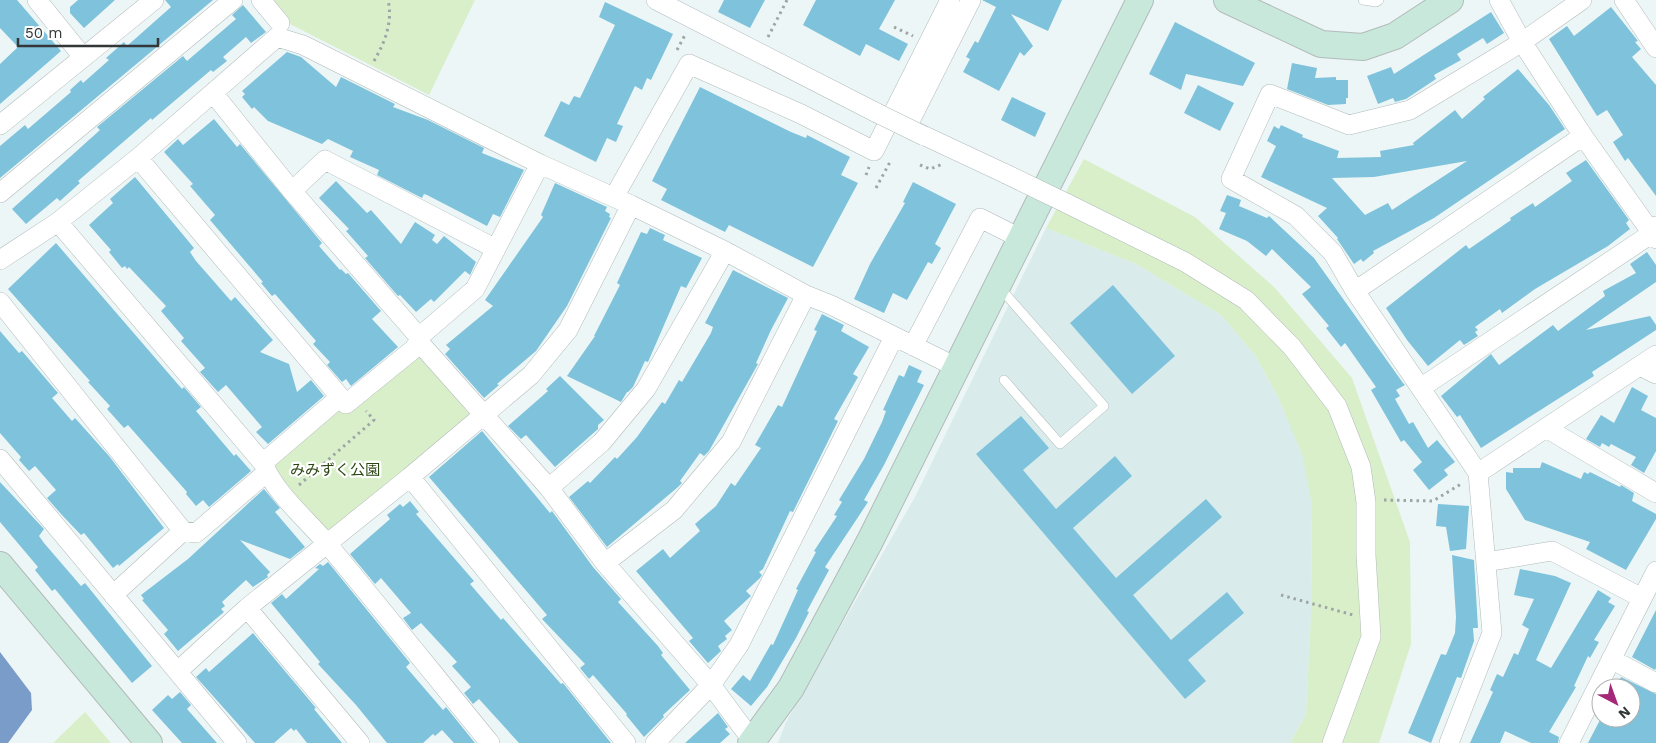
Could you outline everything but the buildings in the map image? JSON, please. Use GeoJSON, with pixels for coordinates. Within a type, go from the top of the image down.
{"type":"FeatureCollection","features":[{"type":"Feature","properties":{"kind":"street"},"geometry":{"type":"LineString","coordinates":[[37,0],[83,57]]}},
{"type":"Feature","properties":{"kind":"street"},"geometry":{"type":"LineString","coordinates":[[0,125],[154,0]]}},
{"type":"Feature","properties":{"kind":"street"},"geometry":{"type":"LineString","coordinates":[[0,193],[233,0]]}},
{"type":"Feature","properties":{"kind":"street"},"geometry":{"type":"LineString","coordinates":[[261,0],[280,22]]}},
{"type":"Feature","properties":{"kind":"street"},"geometry":{"type":"LineString","coordinates":[[656,0],[877,113],[1185,262],[1246,300],[1292,347],[1337,406],[1361,466],[1366,502],[1366,555],[1371,637],[1332,743]]}},
{"type":"Feature","properties":{"kind":"street"},"geometry":{"type":"LineString","coordinates":[[614,197],[689,64],[802,114],[874,151],[950,0]]}},
{"type":"Feature","properties":{"kind":"street"},"geometry":{"type":"LineString","coordinates":[[914,130],[971,0]]}},
{"type":"Feature","properties":{"kind":"street"},"geometry":{"type":"LineString","coordinates":[[213,94],[292,191],[482,415],[549,488],[605,564],[711,685],[752,742],[791,688],[870,541],[999,286],[1140,0]]}},
{"type":"Feature","properties":{"kind":"street"},"geometry":{"type":"LineString","coordinates":[[1227,0],[1321,44],[1363,48],[1396,36],[1450,0]]}},
{"type":"Feature","properties":{"kind":"street"},"geometry":{"type":"LineString","coordinates":[[1422,387],[1654,233],[1583,136],[1522,42],[1499,0]]}},
{"type":"Feature","properties":{"kind":"street"},"geometry":{"type":"LineString","coordinates":[[1449,743],[1492,633],[1478,473],[1356,291],[1333,253],[1296,216],[1231,179],[1270,94],[1349,125],[1410,110],[1522,42],[1582,0]]}},
{"type":"Feature","properties":{"kind":"street"},"geometry":{"type":"LineString","coordinates":[[1624,0],[1656,48]]}},
{"type":"Feature","properties":{"kind":"street"},"geometry":{"type":"LineString","coordinates":[[0,260],[58,222],[138,158],[276,38],[303,45],[540,164],[631,205],[725,251],[806,295],[831,305],[958,368]]}},
{"type":"Feature","properties":{"kind":"street"},"geometry":{"type":"LineString","coordinates":[[1356,291],[1583,136]]}},
{"type":"Feature","properties":{"kind":"street"},"geometry":{"type":"LineString","coordinates":[[138,158],[346,398]]}},
{"type":"Feature","properties":{"kind":"street"},"geometry":{"type":"LineString","coordinates":[[292,191],[325,160],[496,249]]}},
{"type":"Feature","properties":{"kind":"street"},"geometry":{"type":"LineString","coordinates":[[0,302],[183,531],[196,533],[265,467],[346,398],[419,340],[475,289],[540,164]]}},
{"type":"Feature","properties":{"kind":"street"},"geometry":{"type":"LineString","coordinates":[[178,671],[247,608],[410,477],[531,375],[568,330],[631,205]]}},
{"type":"Feature","properties":{"kind":"street"},"geometry":{"type":"LineString","coordinates":[[914,346],[980,218],[1022,239]]}},
{"type":"Feature","properties":{"kind":"street"},"geometry":{"type":"LineString","coordinates":[[58,222],[265,467],[285,496],[328,544],[490,743]]}},
{"type":"Feature","properties":{"kind":"street"},"geometry":{"type":"LineString","coordinates":[[549,488],[602,442],[646,389],[725,251]]}},
{"type":"Feature","properties":{"kind":"street"},"geometry":{"type":"LineString","coordinates":[[605,564],[674,510],[732,442],[806,295]]}},
{"type":"Feature","properties":{"kind":"street"},"geometry":{"type":"LineString","coordinates":[[655,743],[711,685],[739,645],[894,337]]}},
{"type":"Feature","properties":{"kind":"street"},"geometry":{"type":"LineString","coordinates":[[1478,473],[1546,428],[1648,370],[1656,355]]}},
{"type":"Feature","properties":{"kind":"street"},"geometry":{"type":"LineString","coordinates":[[1546,428],[1656,493]]}},
{"type":"Feature","properties":{"kind":"street"},"geometry":{"type":"LineString","coordinates":[[0,459],[237,743]]}},
{"type":"Feature","properties":{"kind":"street"},"geometry":{"type":"LineString","coordinates":[[410,477],[626,743]]}},
{"type":"Feature","properties":{"kind":"street"},"geometry":{"type":"LineString","coordinates":[[113,595],[183,531]]}},
{"type":"Feature","properties":{"kind":"street"},"geometry":{"type":"LineString","coordinates":[[1486,562],[1552,551],[1642,598]]}},
{"type":"Feature","properties":{"kind":"street"},"geometry":{"type":"LineString","coordinates":[[0,566],[149,743]]}},
{"type":"Feature","properties":{"kind":"street"},"geometry":{"type":"LineString","coordinates":[[1569,743],[1656,571]]}},
{"type":"Feature","properties":{"kind":"street"},"geometry":{"type":"LineString","coordinates":[[247,608],[360,743]]}},
{"type":"Feature","properties":{"kind":"street"},"geometry":{"type":"LineString","coordinates":[[1611,660],[1656,682]]}},
{"type":"Feature","properties":{"kind":"lane"},"geometry":{"type":"LineString","coordinates":[[1363,0],[1376,2],[1379,0]]}},
{"type":"Feature","properties":{"kind":"lane"},"geometry":{"type":"LineString","coordinates":[[999,286],[1104,406],[1060,444],[1004,380]]}},
{"type":"Feature","properties":{"kind":"path"},"geometry":{"type":"LineString","coordinates":[[365,76],[380,50],[389,26],[391,14],[388,0]]}},
{"type":"Feature","properties":{"kind":"path"},"geometry":{"type":"LineString","coordinates":[[876,188],[895,153]]}},
{"type":"Feature","properties":{"kind":"path"},"geometry":{"type":"LineString","coordinates":[[285,496],[374,420],[346,398]]}},
{"type":"Feature","properties":{"kind":"path"},"geometry":{"type":"LineString","coordinates":[[1366,502],[1387,500],[1432,501],[1478,473]]}},
{"type":"Feature","properties":{"kind":"path"},"geometry":{"type":"LineString","coordinates":[[1281,595],[1370,620]]}},
{"type":"Feature","properties":{"kind":"shaded area"},"geometry":{"type":"Polygon","coordinates":[[[1046,228],[1136,264],[1221,315],[1255,355],[1277,395],[1303,454],[1312,506],[1311,616],[1306,714],[1290,743],[778,743],[786,722],[915,497],[1046,228]]]}},
{"type":"Feature","properties":{"kind":"green space"},"geometry":{"type":"Polygon","coordinates":[[[270,0],[475,0],[429,95],[290,24],[270,0]]]}},
{"type":"Feature","properties":{"kind":"green space"},"geometry":{"type":"Polygon","coordinates":[[[1084,159],[1195,217],[1275,288],[1352,378],[1410,542],[1411,644],[1379,743],[1290,743],[1306,714],[1311,616],[1312,506],[1302,454],[1277,395],[1255,355],[1221,315],[1136,264],[1046,228],[1084,159]]]}},
{"type":"Feature","properties":{"kind":"green space","name":"みみずく公園"},"geometry":{"type":"Polygon","coordinates":[[[415,348],[471,416],[323,537],[267,468],[415,348]]]}},
{"type":"Feature","properties":{"kind":"green space"},"geometry":{"type":"Polygon","coordinates":[[[85,712],[111,743],[53,743],[85,712]]]}},
{"type":"Feature","properties":{"kind":"water"},"geometry":{"type":"Polygon","coordinates":[[[0,652],[31,693],[32,710],[8,743],[0,743],[0,652]]]}}]}
